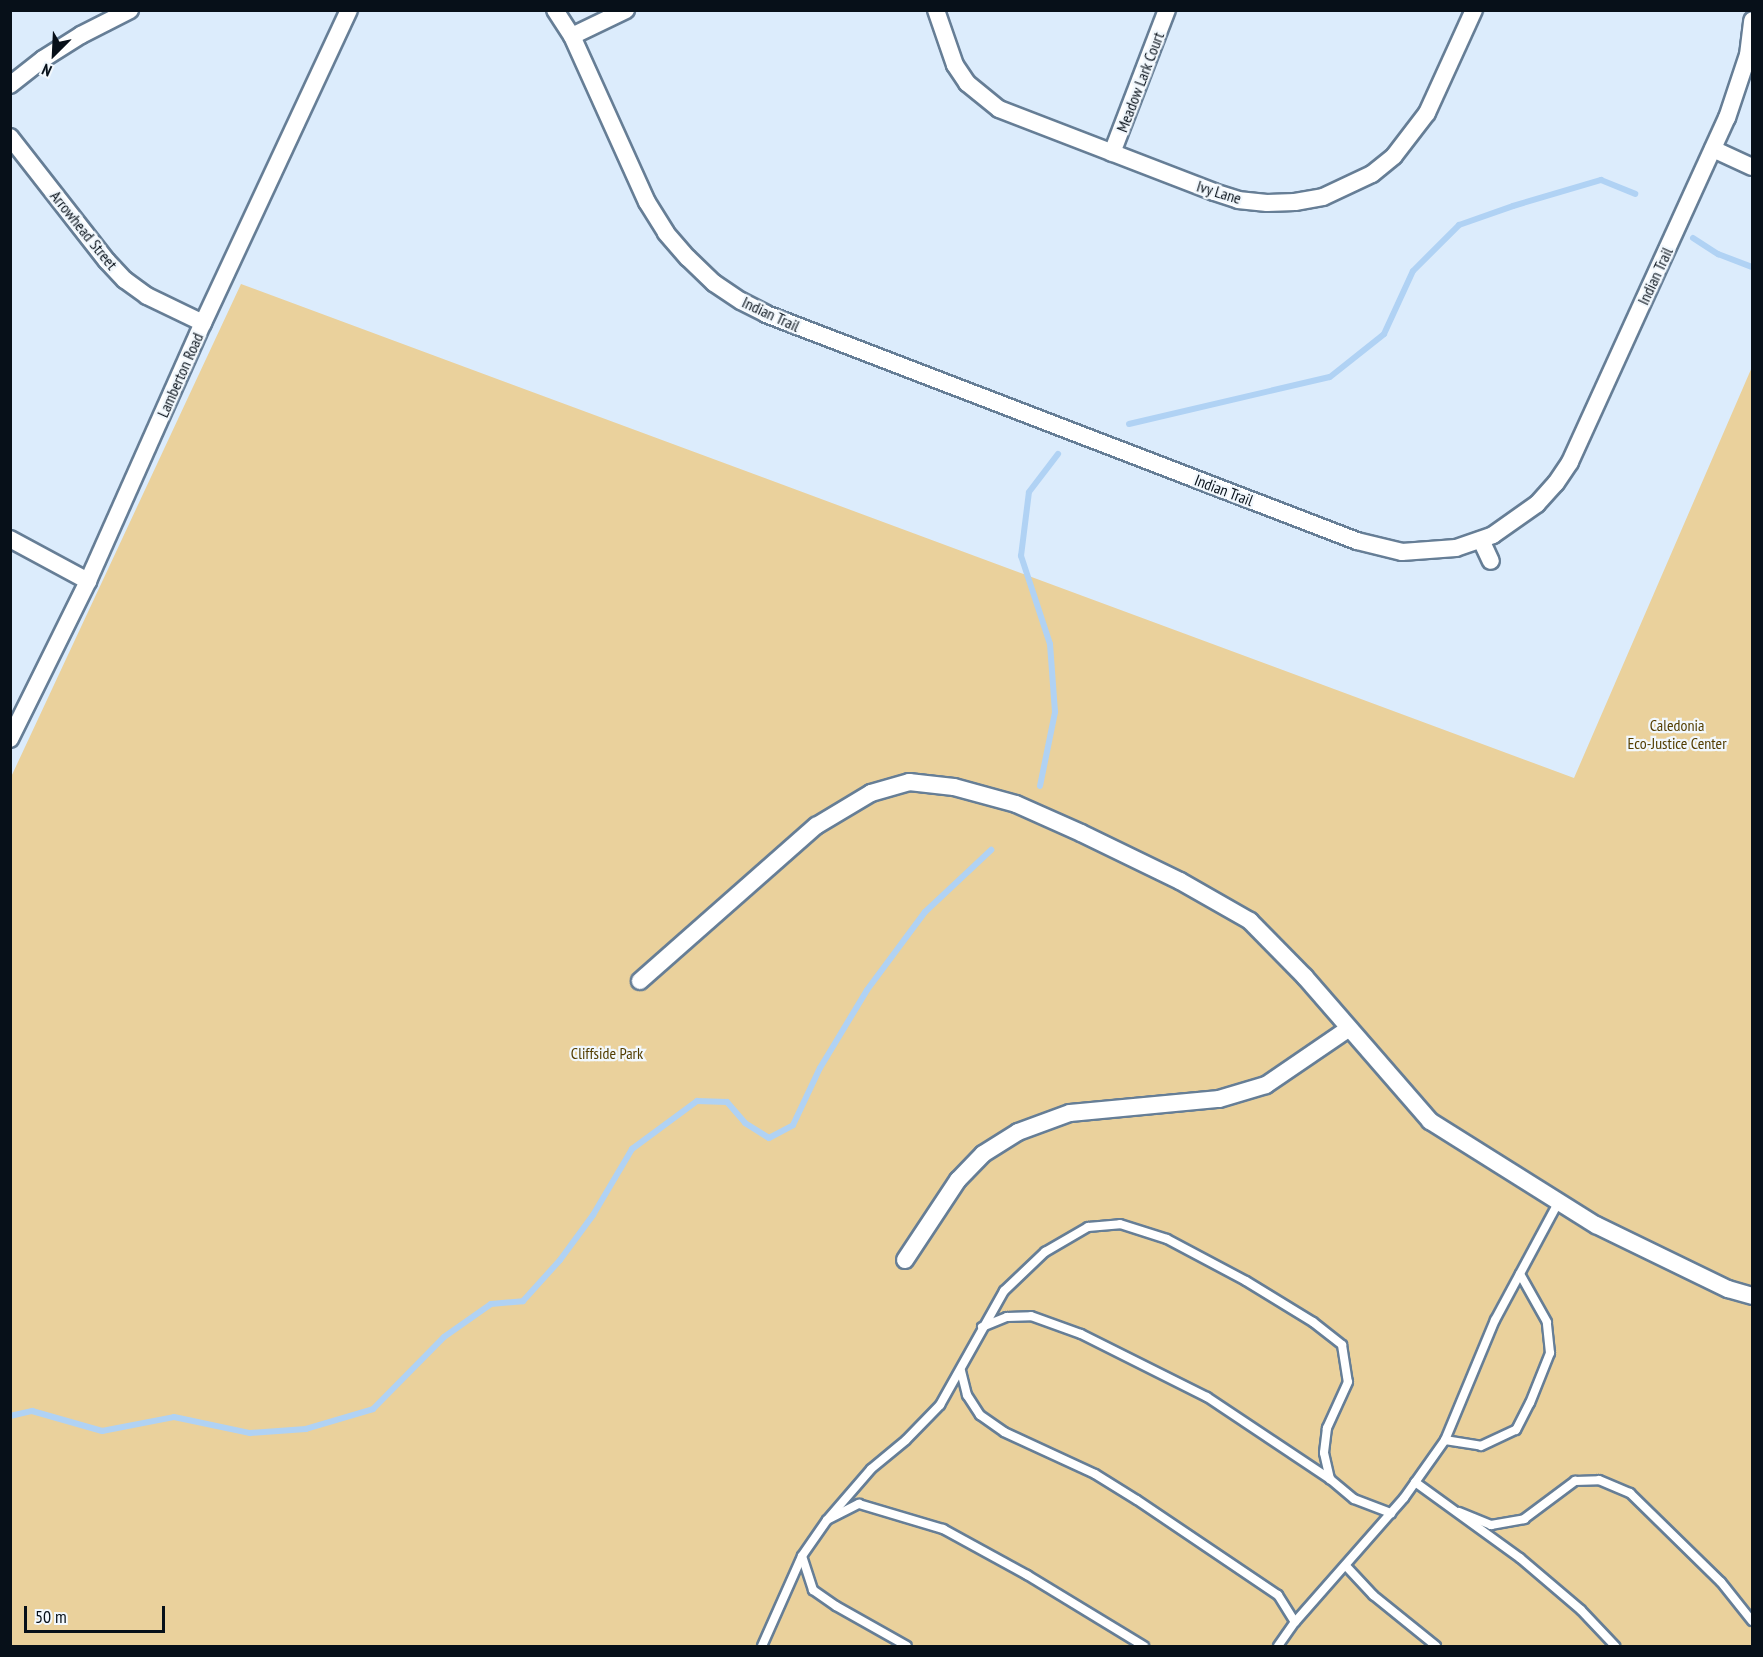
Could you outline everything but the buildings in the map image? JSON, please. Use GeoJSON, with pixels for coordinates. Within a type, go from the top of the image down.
{"type":"FeatureCollection","features":[{"type":"Feature","properties":{"kind":"street"},"geometry":{"type":"LineString","coordinates":[[11,83],[81,34],[130,10]]}},
{"type":"Feature","properties":{"kind":"street","name":"Lamberton Road"},"geometry":{"type":"LineString","coordinates":[[10,738],[88,581],[203,323],[349,10]]}},
{"type":"Feature","properties":{"kind":"street","name":"Indian Trail"},"geometry":{"type":"LineString","coordinates":[[555,10],[572,36],[647,202],[666,233],[714,283],[752,308],[1374,547],[1402,552],[1431,552],[1482,540],[1515,522],[1537,504],[1556,483],[1570,462],[1738,90],[1748,54],[1752,20]]}},
{"type":"Feature","properties":{"kind":"street"},"geometry":{"type":"LineString","coordinates":[[572,36],[626,10]]}},
{"type":"Feature","properties":{"kind":"street","name":"Ivy Lane"},"geometry":{"type":"LineString","coordinates":[[936,10],[955,65],[981,97],[999,109],[1238,200],[1267,203],[1295,202],[1323,197],[1347,188],[1372,174],[1394,156],[1427,113],[1474,10]]}},
{"type":"Feature","properties":{"kind":"street","name":"Meadow Lark Court"},"geometry":{"type":"LineString","coordinates":[[1112,153],[1167,10]]}},
{"type":"Feature","properties":{"kind":"street","name":"Arrowhead Street"},"geometry":{"type":"LineString","coordinates":[[10,137],[107,261],[125,280],[147,296],[203,323]]}},
{"type":"Feature","properties":{"kind":"street"},"geometry":{"type":"LineString","coordinates":[[1713,149],[1752,167]]}},
{"type":"Feature","properties":{"kind":"street"},"geometry":{"type":"LineString","coordinates":[[10,539],[88,581]]}},
{"type":"Feature","properties":{"kind":"street"},"geometry":{"type":"LineString","coordinates":[[1482,540],[1491,561]]}},
{"type":"Feature","properties":{"kind":"street"},"geometry":{"type":"LineString","coordinates":[[640,981],[816,826],[871,793],[909,782],[954,787],[1016,804],[1180,881],[1250,921],[1305,977],[1430,1121],[1606,1230],[1728,1289],[1752,1296]]}},
{"type":"Feature","properties":{"kind":"street"},"geometry":{"type":"LineString","coordinates":[[905,1260],[958,1180],[983,1154],[1018,1132],[1070,1113],[1219,1099],[1266,1085],[1348,1029]]}},
{"type":"Feature","properties":{"kind":"lane"},"geometry":{"type":"LineString","coordinates":[[1278,1647],[1295,1623],[1391,1513],[1445,1440],[1495,1320],[1558,1201]]}},
{"type":"Feature","properties":{"kind":"lane"},"geometry":{"type":"LineString","coordinates":[[762,1647],[802,1556],[827,1520],[871,1469],[906,1440],[940,1405],[1004,1291],[1037,1260],[1088,1227],[1120,1224],[1167,1239],[1313,1322],[1342,1345],[1347,1382],[1327,1428],[1324,1453],[1330,1479]]}},
{"type":"Feature","properties":{"kind":"lane"},"geometry":{"type":"LineString","coordinates":[[1445,1440],[1481,1446],[1516,1430],[1530,1403],[1550,1353],[1547,1322],[1520,1274]]}},
{"type":"Feature","properties":{"kind":"lane"},"geometry":{"type":"LineString","coordinates":[[982,1327],[1007,1317],[1031,1316],[1082,1334],[1207,1397],[1330,1479],[1354,1499],[1391,1513]]}},
{"type":"Feature","properties":{"kind":"lane"},"geometry":{"type":"LineString","coordinates":[[961,1371],[967,1395],[980,1416],[1004,1432],[1085,1469],[1137,1500],[1278,1595],[1295,1623]]}},
{"type":"Feature","properties":{"kind":"lane"},"geometry":{"type":"LineString","coordinates":[[1459,1512],[1491,1525],[1524,1519],[1575,1481],[1599,1479],[1630,1493],[1721,1582],[1752,1621]]}},
{"type":"Feature","properties":{"kind":"lane"},"geometry":{"type":"LineString","coordinates":[[1415,1482],[1520,1558],[1581,1610],[1615,1647]]}},
{"type":"Feature","properties":{"kind":"lane"},"geometry":{"type":"LineString","coordinates":[[827,1520],[859,1504],[943,1529],[1027,1575],[1144,1647]]}},
{"type":"Feature","properties":{"kind":"lane"},"geometry":{"type":"LineString","coordinates":[[802,1556],[813,1590],[907,1647]]}},
{"type":"Feature","properties":{"kind":"lane"},"geometry":{"type":"LineString","coordinates":[[1346,1566],[1373,1595],[1436,1647]]}},
{"type":"Feature","properties":{"kind":"green space","name":"Cliffside Park"},"geometry":{"type":"Polygon","coordinates":[[[241,284],[1574,778],[1752,367],[1752,1646],[11,1646],[11,777],[241,284]]]}},
{"type":"Feature","properties":{"kind":"waterway"},"geometry":{"type":"LineString","coordinates":[[1129,424],[1330,377],[1384,334],[1413,271],[1459,225],[1601,180],[1635,194]]}},
{"type":"Feature","properties":{"kind":"waterway"},"geometry":{"type":"LineString","coordinates":[[1693,238],[1718,254],[1752,267]]}},
{"type":"Feature","properties":{"kind":"waterway"},"geometry":{"type":"LineString","coordinates":[[1040,786],[1055,712],[1050,644],[1021,556],[1029,492],[1058,454]]}},
{"type":"Feature","properties":{"kind":"waterway"},"geometry":{"type":"LineString","coordinates":[[10,1416],[32,1411],[102,1431],[174,1417],[250,1433],[306,1429],[373,1409],[444,1337],[491,1304],[523,1301],[560,1260],[593,1215],[632,1149],[697,1101],[727,1102],[745,1123],[769,1138],[793,1125],[820,1068],[867,990],[925,912],[991,850]]}},
{"type":"Feature","properties":{"kind":"park label","name":"Caledonia Eco-Justice Center"},"geometry":{"type":"Point","coordinates":[1677,734]}}]}
